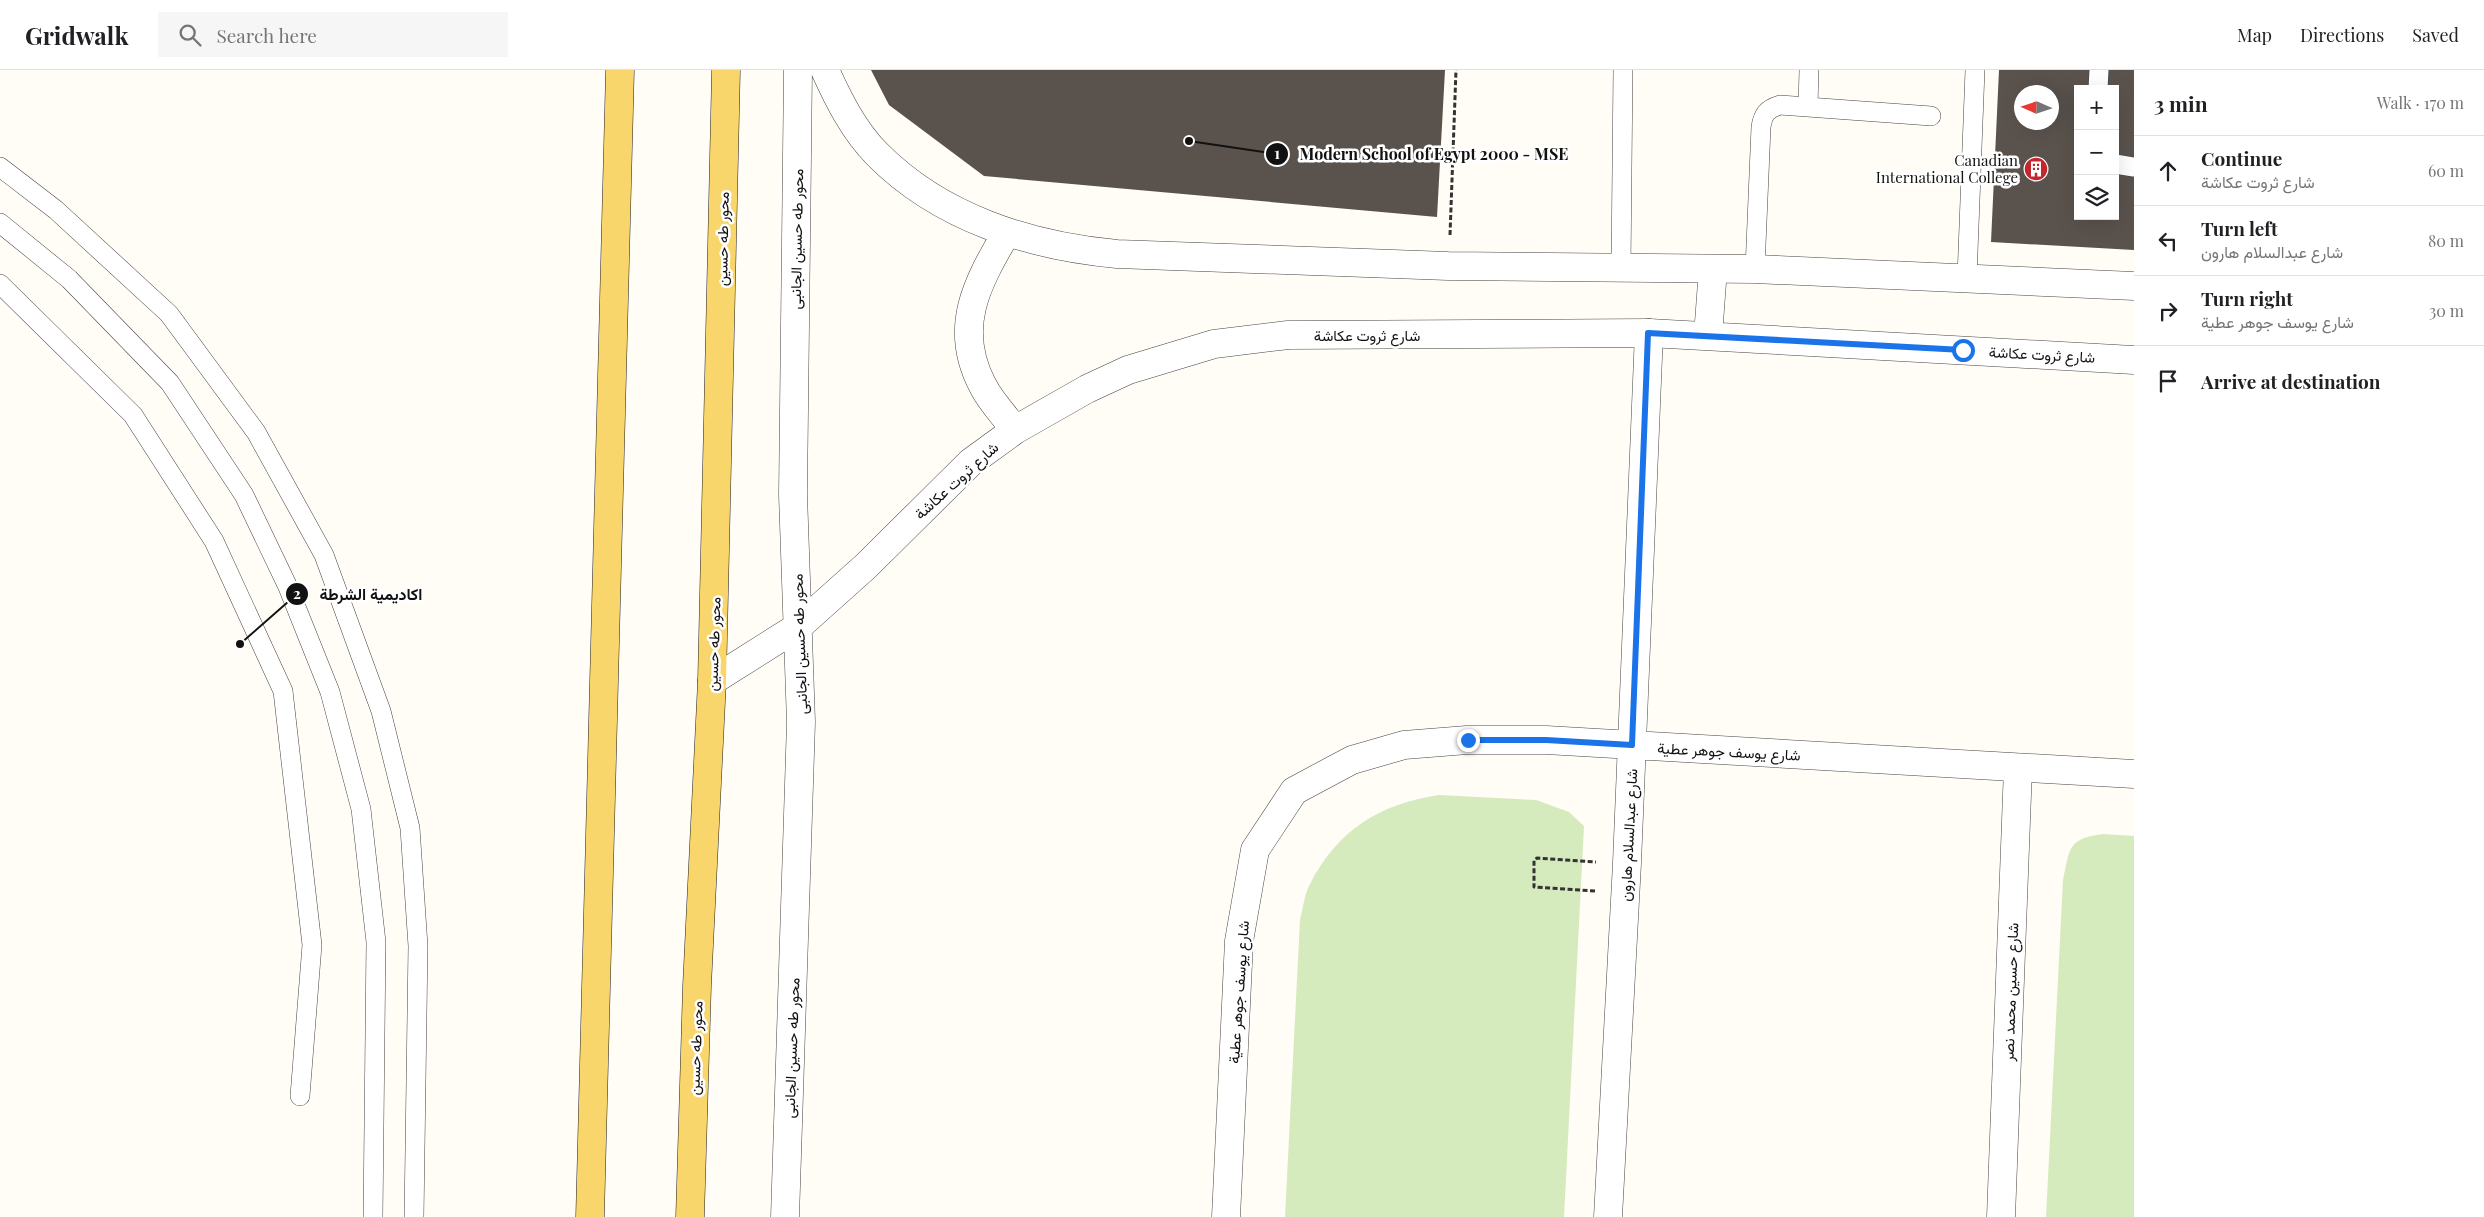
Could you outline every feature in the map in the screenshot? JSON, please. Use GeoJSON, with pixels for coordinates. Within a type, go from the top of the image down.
{"type":"FeatureCollection","features":[{"type":"Feature","properties":{"kind":"main road"},"geometry":{"type":"LineString","coordinates":[[590,1217],[620,70]]}},
{"type":"Feature","properties":{"kind":"main road","name":"محور طه حسين"},"geometry":{"type":"LineString","coordinates":[[690,1217],[698,976],[712,681],[726,70]]}},
{"type":"Feature","properties":{"kind":"street","name":"محور طه حسين الجانبى"},"geometry":{"type":"LineString","coordinates":[[785,1217],[801,729],[800,626],[793,495],[798,70]]}},
{"type":"Feature","properties":{"kind":"street"},"geometry":{"type":"LineString","coordinates":[[825,70],[852,121],[875,152],[905,179],[939,202],[1007,232],[1070,248],[1117,254],[1448,266],[1754,269],[2134,286]]}},
{"type":"Feature","properties":{"kind":"street"},"geometry":{"type":"LineString","coordinates":[[1007,232],[981,276],[971,304],[968,332],[972,360],[983,387],[1015,430]]}},
{"type":"Feature","properties":{"kind":"street"},"geometry":{"type":"LineString","coordinates":[[1708,336],[1713,268]]}},
{"type":"Feature","properties":{"kind":"street","name":"شارع ثروت عكاشة"},"geometry":{"type":"LineString","coordinates":[[712,681],[800,626],[848,583],[971,462],[1015,430],[1088,388],[1128,370],[1214,344],[1288,335],[1648,333],[2134,360]]}},
{"type":"Feature","properties":{"kind":"street","name":"شارع عبدالسلام هارون"},"geometry":{"type":"LineString","coordinates":[[1608,1217],[1627,863],[1648,333]]}},
{"type":"Feature","properties":{"kind":"street","name":"شارع يوسف جوهر عطية"},"geometry":{"type":"LineString","coordinates":[[1226,1217],[1238,941],[1255,850],[1294,791],[1352,760],[1404,745],[1468,740],[1546,740],[2134,774]]}},
{"type":"Feature","properties":{"kind":"street","name":"شارع حسين محمد نصر"},"geometry":{"type":"LineString","coordinates":[[2001,1217],[2018,768]]}},
{"type":"Feature","properties":{"kind":"lane"},"geometry":{"type":"LineString","coordinates":[[1621,268],[1623,70]]}},
{"type":"Feature","properties":{"kind":"lane"},"geometry":{"type":"LineString","coordinates":[[1808,106],[1809,70]]}},
{"type":"Feature","properties":{"kind":"lane"},"geometry":{"type":"LineString","coordinates":[[1967,278],[1976,70]]}},
{"type":"Feature","properties":{"kind":"lane"},"geometry":{"type":"LineString","coordinates":[[2098,85],[2099,70]]}},
{"type":"Feature","properties":{"kind":"lane"},"geometry":{"type":"LineString","coordinates":[[1754,269],[1762,116],[1770,108],[1780,105],[1808,106],[1931,116]]}},
{"type":"Feature","properties":{"kind":"lane"},"geometry":{"type":"LineString","coordinates":[[2119,165],[2134,167]]}},
{"type":"Feature","properties":{"kind":"lane"},"geometry":{"type":"LineString","coordinates":[[0,167],[56,210],[169,314],[256,432],[324,555],[381,711],[410,828],[418,946],[414,1217]]}},
{"type":"Feature","properties":{"kind":"lane"},"geometry":{"type":"LineString","coordinates":[[0,223],[69,279],[170,383],[244,495],[288,587],[330,692],[361,809],[376,942],[373,1217]]}},
{"type":"Feature","properties":{"kind":"lane"},"geometry":{"type":"LineString","coordinates":[[0,284],[133,415],[214,541],[283,691],[312,945],[300,1096]]}},
{"type":"Feature","properties":{"kind":"path"},"geometry":{"type":"LineString","coordinates":[[1448,266],[1456,70]]}},
{"type":"Feature","properties":{"kind":"path"},"geometry":{"type":"LineString","coordinates":[[1625,893],[1536,888],[1533,885],[1534,860],[1537,858],[1627,863]]}},
{"type":"Feature","properties":{"kind":"green space"},"geometry":{"type":"Polygon","coordinates":[[[1439,795],[1536,800],[1569,812],[1584,826],[1564,1217],[1285,1217],[1300,920],[1307,890],[1320,866],[1333,849],[1362,823],[1397,805],[1439,795]]]}},
{"type":"Feature","properties":{"kind":"green space"},"geometry":{"type":"Polygon","coordinates":[[[2103,834],[2134,836],[2134,1217],[2046,1217],[2063,880],[2069,853],[2076,842],[2103,834]]]}},
{"type":"Feature","properties":{"kind":"building"},"geometry":{"type":"Polygon","coordinates":[[[871,70],[1445,70],[1437,217],[984,176],[889,105],[871,70]]]}},
{"type":"Feature","properties":{"kind":"building","name":"Canadian International College"},"geometry":{"type":"Polygon","coordinates":[[[1999,70],[2134,70],[2134,250],[1991,242],[1999,70]]]}},
{"type":"Feature","properties":{"kind":"place","name":"Modern School of Egypt 2000 - MSE"},"geometry":{"type":"Point","coordinates":[1189,141]}},
{"type":"Feature","properties":{"kind":"place","name":"Canadian International College"},"geometry":{"type":"Point","coordinates":[2036,169]}},
{"type":"Feature","properties":{"kind":"place","name":"اكاديمية الشرطة"},"geometry":{"type":"Point","coordinates":[240,644]}},
{"type":"Feature","properties":{"kind":"route"},"geometry":{"type":"LineString","coordinates":[[1468,740],[1546,740],[1632,745],[1648,333],[1963,350]]}}]}
